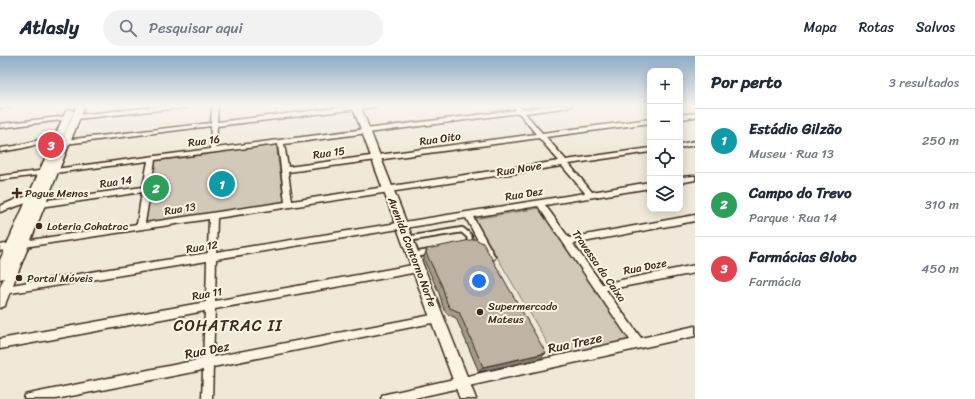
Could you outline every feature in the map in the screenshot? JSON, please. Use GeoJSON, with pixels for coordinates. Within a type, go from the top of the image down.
{"type":"FeatureCollection","features":[{"type":"Feature","properties":{"kind":"main road"},"geometry":{"type":"LineString","coordinates":[[0,274],[12,246],[36,201],[70,121]]}},
{"type":"Feature","properties":{"kind":"main road","name":"Avenida Contorno Norte"},"geometry":{"type":"LineString","coordinates":[[362,121],[468,399]]}},
{"type":"Feature","properties":{"kind":"main road"},"geometry":{"type":"LineString","coordinates":[[0,302],[24,244],[36,201]]}},
{"type":"Feature","properties":{"kind":"street"},"geometry":{"type":"LineString","coordinates":[[0,126],[44,121]]}},
{"type":"Feature","properties":{"kind":"street"},"geometry":{"type":"LineString","coordinates":[[0,150],[16,149],[45,140],[62,140],[238,121]]}},
{"type":"Feature","properties":{"kind":"street","name":"Rua 16"},"geometry":{"type":"LineString","coordinates":[[0,178],[443,121]]}},
{"type":"Feature","properties":{"kind":"street"},"geometry":{"type":"LineString","coordinates":[[528,121],[591,195]]}},
{"type":"Feature","properties":{"kind":"street","name":"Rua Oito"},"geometry":{"type":"LineString","coordinates":[[376,158],[647,121]]}},
{"type":"Feature","properties":{"kind":"street"},"geometry":{"type":"LineString","coordinates":[[213,151],[214,124]]}},
{"type":"Feature","properties":{"kind":"street"},"geometry":{"type":"LineString","coordinates":[[281,142],[289,204]]}},
{"type":"Feature","properties":{"kind":"street"},"geometry":{"type":"LineString","coordinates":[[683,146],[695,144]]}},
{"type":"Feature","properties":{"kind":"street","name":"Rua Nove"},"geometry":{"type":"LineString","coordinates":[[388,188],[647,150]]}},
{"type":"Feature","properties":{"kind":"street","name":"Rua 15"},"geometry":{"type":"LineString","coordinates":[[284,170],[376,158]]}},
{"type":"Feature","properties":{"kind":"street"},"geometry":{"type":"LineString","coordinates":[[140,227],[152,159]]}},
{"type":"Feature","properties":{"kind":"street"},"geometry":{"type":"LineString","coordinates":[[683,180],[695,178]]}},
{"type":"Feature","properties":{"kind":"street","name":"Rua Dez"},"geometry":{"type":"LineString","coordinates":[[402,225],[647,186]]}},
{"type":"Feature","properties":{"kind":"street","name":"Rua 13"},"geometry":{"type":"LineString","coordinates":[[24,244],[388,188]]}},
{"type":"Feature","properties":{"kind":"street","name":"Rua 14"},"geometry":{"type":"LineString","coordinates":[[0,209],[20,201],[36,201],[147,189]]}},
{"type":"Feature","properties":{"kind":"street","name":"Travessa da Caixa"},"geometry":{"type":"LineString","coordinates":[[540,203],[638,343]]}},
{"type":"Feature","properties":{"kind":"street"},"geometry":{"type":"LineString","coordinates":[[468,215],[494,262]]}},
{"type":"Feature","properties":{"kind":"street"},"geometry":{"type":"LineString","coordinates":[[207,399],[212,216]]}},
{"type":"Feature","properties":{"kind":"street"},"geometry":{"type":"LineString","coordinates":[[567,242],[695,218]]}},
{"type":"Feature","properties":{"kind":"street","name":"Rua 12"},"geometry":{"type":"LineString","coordinates":[[5,290],[402,225]]}},
{"type":"Feature","properties":{"kind":"street"},"geometry":{"type":"LineString","coordinates":[[0,248],[12,246]]}},
{"type":"Feature","properties":{"kind":"street","name":"Rua 11"},"geometry":{"type":"LineString","coordinates":[[0,344],[418,268]]}},
{"type":"Feature","properties":{"kind":"street","name":"Rua Doze"},"geometry":{"type":"LineString","coordinates":[[599,288],[695,269]]}},
{"type":"Feature","properties":{"kind":"street","name":"Rua Dez"},"geometry":{"type":"LineString","coordinates":[[29,399],[438,318]]}},
{"type":"Feature","properties":{"kind":"street","name":"Rua Treze"},"geometry":{"type":"LineString","coordinates":[[462,382],[547,359],[695,331]]}},
{"type":"Feature","properties":{"kind":"street"},"geometry":{"type":"LineString","coordinates":[[386,399],[462,382]]}},
{"type":"Feature","properties":{"kind":"lane"},"geometry":{"type":"LineString","coordinates":[[407,239],[462,230],[466,232],[471,242],[471,244],[468,245]]}},
{"type":"Feature","properties":{"kind":"lane"},"geometry":{"type":"LineString","coordinates":[[413,255],[438,250]]}},
{"type":"Feature","properties":{"kind":"shaded area"},"geometry":{"type":"Polygon","coordinates":[[[276,144],[284,202],[143,223],[155,161],[276,144]]]}},
{"type":"Feature","properties":{"kind":"shaded area"},"geometry":{"type":"Polygon","coordinates":[[[540,208],[631,340],[556,358],[475,219],[540,208]]]}},
{"type":"Feature","properties":{"kind":"building","name":"Supermercado Mateus"},"geometry":{"type":"Polygon","coordinates":[[[475,239],[483,243],[546,353],[483,367],[459,312],[450,308],[447,303],[442,286],[426,253],[427,249],[475,239]]]}},
{"type":"Feature","properties":{"kind":"place","name":"Farmácias Globo"},"geometry":{"type":"Point","coordinates":[51,145]}},
{"type":"Feature","properties":{"kind":"place","name":"Estádio Gilzão"},"geometry":{"type":"Point","coordinates":[222,184]}},
{"type":"Feature","properties":{"kind":"place","name":"Campo do Trevo"},"geometry":{"type":"Point","coordinates":[156,188]}},
{"type":"Feature","properties":{"kind":"place","name":"Pague Menos"},"geometry":{"type":"Point","coordinates":[17,193]}},
{"type":"Feature","properties":{"kind":"place","name":"Loteria Cohatrac"},"geometry":{"type":"Point","coordinates":[39,226]}},
{"type":"Feature","properties":{"kind":"place","name":"Portal Móveis"},"geometry":{"type":"Point","coordinates":[19,278]}},
{"type":"Feature","properties":{"kind":"place","name":"Supermercado Mateus"},"geometry":{"type":"Point","coordinates":[480,312]}},
{"type":"Feature","properties":{"kind":"district","name":"COHATRAC II"},"geometry":{"type":"Point","coordinates":[228,325]}}]}
